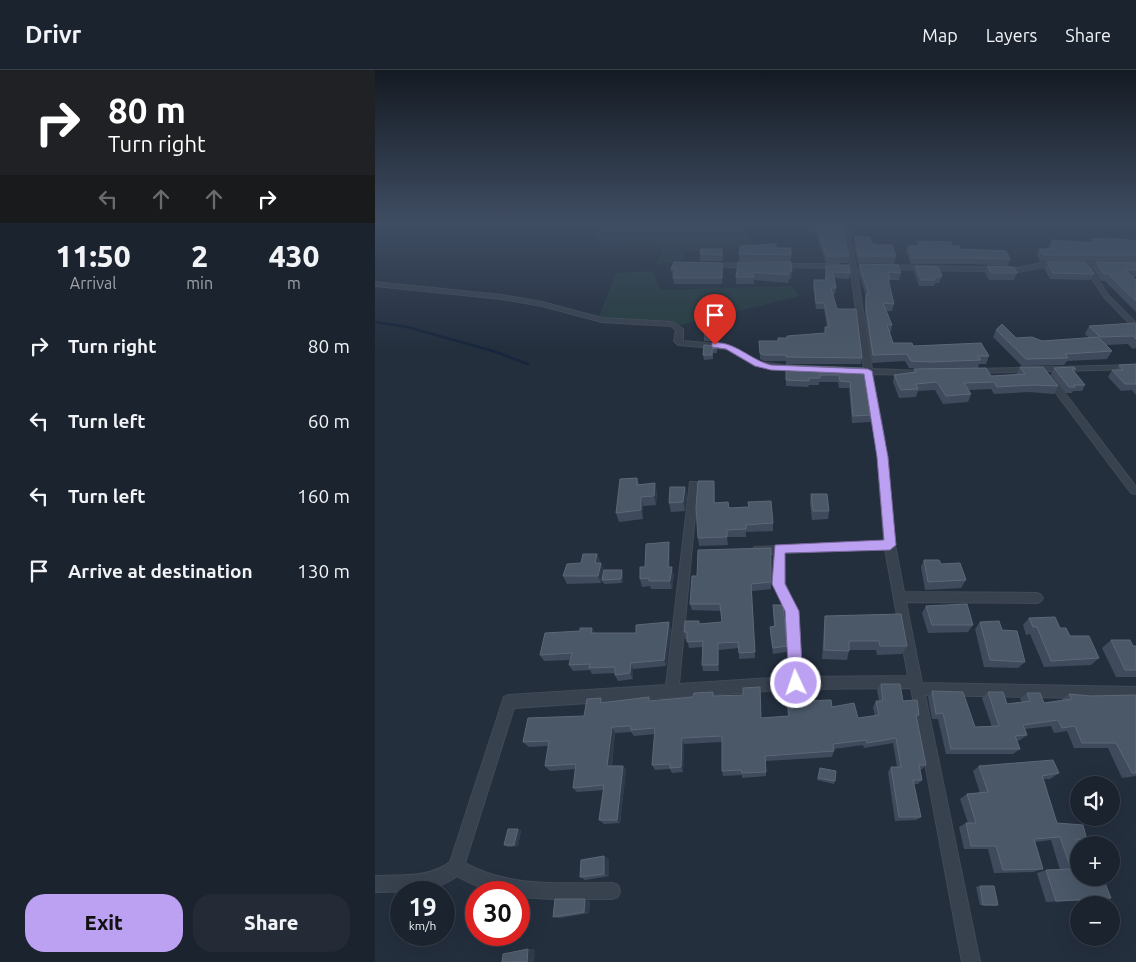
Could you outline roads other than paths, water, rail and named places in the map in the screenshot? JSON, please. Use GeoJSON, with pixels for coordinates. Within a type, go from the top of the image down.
{"type":"FeatureCollection","features":[{"type":"Feature","properties":{"kind":"street"},"geometry":{"type":"LineString","coordinates":[[699,265],[755,266]]}},
{"type":"Feature","properties":{"kind":"street"},"geometry":{"type":"LineString","coordinates":[[882,267],[1017,270],[1043,265]]}},
{"type":"Feature","properties":{"kind":"street"},"geometry":{"type":"LineString","coordinates":[[1085,265],[1106,296],[1136,327]]}},
{"type":"Feature","properties":{"kind":"street"},"geometry":{"type":"LineString","coordinates":[[1117,265],[1136,265]]}},
{"type":"Feature","properties":{"kind":"street"},"geometry":{"type":"LineString","coordinates":[[774,266],[863,267]]}},
{"type":"Feature","properties":{"kind":"street"},"geometry":{"type":"LineString","coordinates":[[853,266],[882,451],[890,545],[971,962]]}},
{"type":"Feature","properties":{"kind":"street"},"geometry":{"type":"LineString","coordinates":[[375,284],[502,297],[542,304],[602,320],[673,324],[680,329],[678,341],[681,343],[728,347],[764,366],[808,369]]}},
{"type":"Feature","properties":{"kind":"street"},"geometry":{"type":"LineString","coordinates":[[965,372],[1136,367]]}},
{"type":"Feature","properties":{"kind":"street"},"geometry":{"type":"LineString","coordinates":[[848,370],[938,372]]}},
{"type":"Feature","properties":{"kind":"street"},"geometry":{"type":"LineString","coordinates":[[1042,370],[1134,491]]}},
{"type":"Feature","properties":{"kind":"street"},"geometry":{"type":"LineString","coordinates":[[672,692],[692,552],[693,484]]}},
{"type":"Feature","properties":{"kind":"street"},"geometry":{"type":"LineString","coordinates":[[742,550],[890,545]]}},
{"type":"Feature","properties":{"kind":"street"},"geometry":{"type":"LineString","coordinates":[[779,549],[779,584],[792,611],[796,683]]}},
{"type":"Feature","properties":{"kind":"street"},"geometry":{"type":"LineString","coordinates":[[899,597],[1037,598]]}},
{"type":"Feature","properties":{"kind":"street"},"geometry":{"type":"LineString","coordinates":[[375,884],[427,880],[441,877],[456,867],[509,702],[796,683],[916,685],[1136,693]]}},
{"type":"Feature","properties":{"kind":"street"},"geometry":{"type":"LineString","coordinates":[[456,867],[472,878],[499,886],[545,891],[612,891]]}},
{"type":"Feature","properties":{"kind":"waterway"},"geometry":{"type":"LineString","coordinates":[[375,322],[407,327],[493,351],[528,364]]}}]}
